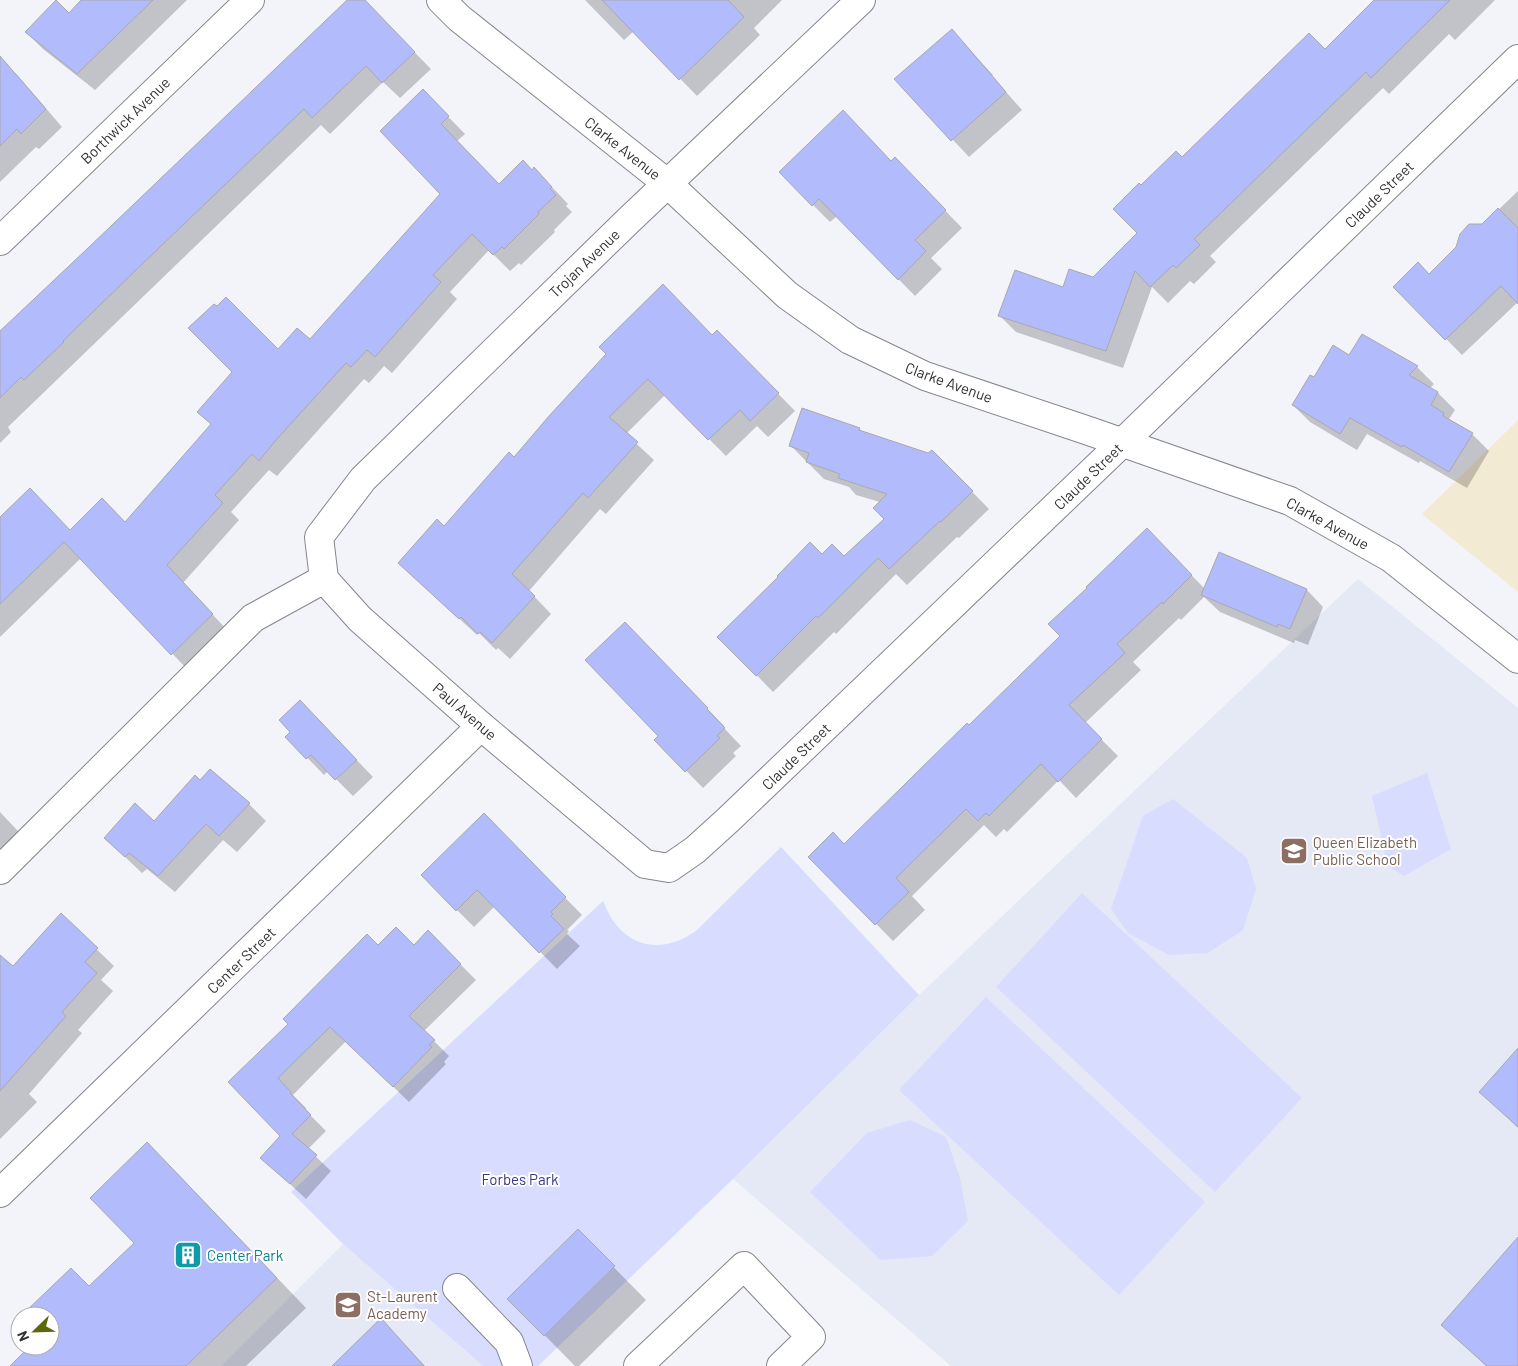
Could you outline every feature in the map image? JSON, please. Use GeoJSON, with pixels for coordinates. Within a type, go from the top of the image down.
{"type":"FeatureCollection","features":[{"type":"Feature","properties":{"kind":"street","name":"Borthwick Avenue"},"geometry":{"type":"LineString","coordinates":[[0,241],[250,0]]}},
{"type":"Feature","properties":{"kind":"street","name":"Clarke Avenue"},"geometry":{"type":"LineString","coordinates":[[441,0],[459,18],[668,184],[787,295],[850,340],[925,376],[1290,500],[1391,558],[1518,659]]}},
{"type":"Feature","properties":{"kind":"street","name":"Trojan Avenue"},"geometry":{"type":"LineString","coordinates":[[324,579],[318,537],[364,479],[622,226],[861,0]]}},
{"type":"Feature","properties":{"kind":"street","name":"Claude Street"},"geometry":{"type":"LineString","coordinates":[[645,864],[669,868],[695,850],[1123,442],[1518,58]]}},
{"type":"Feature","properties":{"kind":"street","name":"Paul Avenue"},"geometry":{"type":"LineString","coordinates":[[324,579],[360,619],[481,726],[645,864]]}},
{"type":"Feature","properties":{"kind":"street"},"geometry":{"type":"LineString","coordinates":[[0,870],[253,618],[324,579]]}},
{"type":"Feature","properties":{"kind":"street","name":"Center Street"},"geometry":{"type":"LineString","coordinates":[[0,1193],[481,726]]}},
{"type":"Feature","properties":{"kind":"street"},"geometry":{"type":"LineString","coordinates":[[638,1366],[744,1266],[811,1337],[781,1366]]}},
{"type":"Feature","properties":{"kind":"street"},"geometry":{"type":"LineString","coordinates":[[457,1288],[509,1342],[518,1366]]}},
{"type":"Feature","properties":{"kind":"shaded area"},"geometry":{"type":"Polygon","coordinates":[[[1518,420],[1518,592],[1422,514],[1518,420]]]}},
{"type":"Feature","properties":{"kind":"shaded area","name":"Queen Elizabeth Public School"},"geometry":{"type":"Polygon","coordinates":[[[1358,579],[1518,708],[1518,1366],[951,1366],[733,1179],[919,995],[1358,579]]]}},
{"type":"Feature","properties":{"kind":"shaded area","name":"St-Laurent Academy"},"geometry":{"type":"Polygon","coordinates":[[[343,1244],[483,1366],[221,1366],[343,1244]]]}},
{"type":"Feature","properties":{"kind":"green space"},"geometry":{"type":"Polygon","coordinates":[[[1427,773],[1451,849],[1404,876],[1388,866],[1372,796],[1427,773]]]}},
{"type":"Feature","properties":{"kind":"green space"},"geometry":{"type":"Polygon","coordinates":[[[1173,799],[1247,858],[1256,889],[1243,930],[1208,953],[1169,955],[1128,933],[1111,909],[1143,816],[1173,799]]]}},
{"type":"Feature","properties":{"kind":"green space","name":"Forbes Park"},"geometry":{"type":"Polygon","coordinates":[[[781,847],[919,995],[733,1179],[538,1366],[483,1366],[343,1244],[291,1192],[603,901],[620,930],[630,937],[651,945],[663,945],[674,942],[697,930],[781,847]]]}},
{"type":"Feature","properties":{"kind":"green space"},"geometry":{"type":"Polygon","coordinates":[[[1082,893],[1302,1098],[1215,1192],[996,987],[1082,893]]]}},
{"type":"Feature","properties":{"kind":"green space"},"geometry":{"type":"Polygon","coordinates":[[[986,997],[1205,1202],[1119,1295],[899,1090],[986,997]]]}},
{"type":"Feature","properties":{"kind":"green space"},"geometry":{"type":"Polygon","coordinates":[[[910,1120],[946,1137],[960,1178],[968,1221],[932,1256],[881,1260],[810,1192],[867,1133],[910,1120]]]}},
{"type":"Feature","properties":{"kind":"building"},"geometry":{"type":"Polygon","coordinates":[[[56,0],[69,13],[81,0],[153,0],[77,74],[25,32],[56,0]]]}},
{"type":"Feature","properties":{"kind":"building"},"geometry":{"type":"Polygon","coordinates":[[[347,0],[365,0],[415,52],[382,83],[366,66],[312,118],[304,109],[136,270],[64,342],[24,380],[21,377],[0,398],[0,331],[347,0]]]}},
{"type":"Feature","properties":{"kind":"building"},"geometry":{"type":"Polygon","coordinates":[[[602,0],[728,0],[744,17],[679,80],[602,0]]]}},
{"type":"Feature","properties":{"kind":"building"},"geometry":{"type":"Polygon","coordinates":[[[1374,0],[1450,0],[1371,78],[1366,72],[1194,239],[1200,245],[1176,268],[1173,265],[1150,287],[1135,271],[1106,351],[998,316],[1015,270],[1063,287],[1069,269],[1093,277],[1137,233],[1113,209],[1139,183],[1141,185],[1176,151],[1182,157],[1309,33],[1325,49],[1374,0]]]}},
{"type":"Feature","properties":{"kind":"building"},"geometry":{"type":"Polygon","coordinates":[[[952,29],[1006,92],[951,141],[894,79],[952,29]]]}},
{"type":"Feature","properties":{"kind":"building"},"geometry":{"type":"Polygon","coordinates":[[[0,56],[46,109],[21,134],[17,129],[0,146],[0,56]]]}},
{"type":"Feature","properties":{"kind":"building"},"geometry":{"type":"Polygon","coordinates":[[[423,89],[449,116],[441,124],[499,184],[523,160],[532,170],[534,167],[552,187],[550,189],[556,195],[504,249],[502,247],[493,255],[472,234],[433,275],[441,282],[375,357],[367,350],[351,367],[346,363],[259,461],[252,454],[215,495],[223,503],[167,565],[213,614],[171,655],[64,542],[0,604],[0,517],[30,488],[70,530],[102,498],[125,522],[211,424],[197,412],[232,372],[188,328],[214,304],[217,306],[226,297],[278,349],[297,328],[310,339],[440,194],[380,131],[423,89]]]}},
{"type":"Feature","properties":{"kind":"building"},"geometry":{"type":"Polygon","coordinates":[[[843,110],[891,161],[895,157],[946,210],[915,240],[926,251],[898,280],[819,199],[812,206],[779,172],[843,110]]]}},
{"type":"Feature","properties":{"kind":"building"},"geometry":{"type":"Polygon","coordinates":[[[1498,208],[1518,228],[1518,304],[1501,286],[1445,340],[1393,287],[1418,262],[1429,274],[1456,247],[1460,234],[1469,224],[1482,224],[1498,208]]]}},
{"type":"Feature","properties":{"kind":"building"},"geometry":{"type":"Polygon","coordinates":[[[663,284],[712,335],[717,330],[779,393],[750,421],[740,410],[708,440],[648,379],[609,417],[638,442],[588,498],[583,493],[512,574],[535,596],[492,643],[480,632],[478,634],[461,617],[459,619],[398,563],[437,519],[444,526],[509,452],[514,457],[606,354],[599,347],[663,284]]]}},
{"type":"Feature","properties":{"kind":"building"},"geometry":{"type":"Polygon","coordinates":[[[1362,334],[1418,366],[1409,375],[1438,392],[1431,405],[1444,413],[1443,416],[1473,433],[1449,472],[1403,445],[1402,447],[1350,418],[1340,434],[1292,405],[1310,375],[1314,377],[1333,345],[1349,355],[1362,334]]]}},
{"type":"Feature","properties":{"kind":"building"},"geometry":{"type":"Polygon","coordinates":[[[802,408],[860,428],[859,430],[928,453],[932,450],[973,491],[889,569],[878,558],[756,676],[717,637],[778,577],[810,542],[822,554],[832,544],[844,556],[884,519],[873,508],[887,494],[838,478],[840,474],[806,462],[809,453],[789,446],[802,408]]]}},
{"type":"Feature","properties":{"kind":"building"},"geometry":{"type":"Polygon","coordinates":[[[1147,528],[1192,575],[1163,604],[1162,602],[1117,644],[1125,653],[1069,705],[1102,739],[1058,782],[1041,764],[989,816],[986,813],[978,821],[966,809],[896,878],[909,892],[875,925],[808,857],[833,832],[844,844],[967,723],[969,725],[1060,636],[1048,624],[1147,528]]]}},
{"type":"Feature","properties":{"kind":"building"},"geometry":{"type":"Polygon","coordinates":[[[1219,552],[1307,589],[1290,629],[1278,624],[1277,627],[1201,595],[1219,552]]]}},
{"type":"Feature","properties":{"kind":"building"},"geometry":{"type":"Polygon","coordinates":[[[625,622],[725,728],[717,736],[720,738],[685,772],[654,740],[658,736],[585,660],[625,622]]]}},
{"type":"Feature","properties":{"kind":"building"},"geometry":{"type":"Polygon","coordinates":[[[300,700],[357,760],[335,780],[311,755],[306,759],[285,737],[290,732],[279,720],[300,700]]]}},
{"type":"Feature","properties":{"kind":"building"},"geometry":{"type":"Polygon","coordinates":[[[210,769],[250,803],[219,836],[206,824],[158,876],[129,853],[125,857],[104,838],[135,803],[154,821],[195,775],[200,780],[210,769]]]}},
{"type":"Feature","properties":{"kind":"building"},"geometry":{"type":"Polygon","coordinates":[[[484,813],[566,897],[551,912],[553,914],[551,916],[564,929],[539,953],[477,890],[456,911],[421,875],[484,813]]]}},
{"type":"Feature","properties":{"kind":"building"},"geometry":{"type":"Polygon","coordinates":[[[61,913],[98,948],[85,962],[97,973],[62,1012],[66,1016],[0,1091],[0,955],[13,966],[61,913]]]}},
{"type":"Feature","properties":{"kind":"building"},"geometry":{"type":"Polygon","coordinates":[[[396,927],[414,945],[428,930],[461,964],[409,1016],[435,1040],[429,1045],[432,1047],[393,1087],[330,1027],[278,1078],[311,1115],[292,1134],[317,1155],[290,1184],[260,1158],[280,1136],[228,1082],[288,1024],[283,1019],[367,934],[378,945],[396,927]]]}},
{"type":"Feature","properties":{"kind":"building"},"geometry":{"type":"Polygon","coordinates":[[[1518,1048],[1518,1127],[1479,1092],[1518,1048]]]}},
{"type":"Feature","properties":{"kind":"building","name":"Center Park"},"geometry":{"type":"Polygon","coordinates":[[[147,1142],[277,1278],[186,1366],[10,1366],[20,1356],[60,1356],[60,1306],[31,1306],[71,1268],[89,1286],[134,1243],[90,1198],[147,1142]]]}},
{"type":"Feature","properties":{"kind":"building"},"geometry":{"type":"Polygon","coordinates":[[[578,1229],[615,1266],[544,1336],[507,1299],[578,1229]]]}},
{"type":"Feature","properties":{"kind":"building"},"geometry":{"type":"Polygon","coordinates":[[[1518,1237],[1518,1366],[1487,1366],[1441,1325],[1518,1237]]]}},
{"type":"Feature","properties":{"kind":"building"},"geometry":{"type":"Polygon","coordinates":[[[381,1318],[424,1366],[332,1366],[381,1318]]]}},
{"type":"Feature","properties":{"kind":"place","name":"Queen Elizabeth Public School"},"geometry":{"type":"Point","coordinates":[1294,851]}},
{"type":"Feature","properties":{"kind":"place","name":"Center Park"},"geometry":{"type":"Point","coordinates":[188,1255]}},
{"type":"Feature","properties":{"kind":"place","name":"St-Laurent Academy"},"geometry":{"type":"Point","coordinates":[348,1305]}}]}
